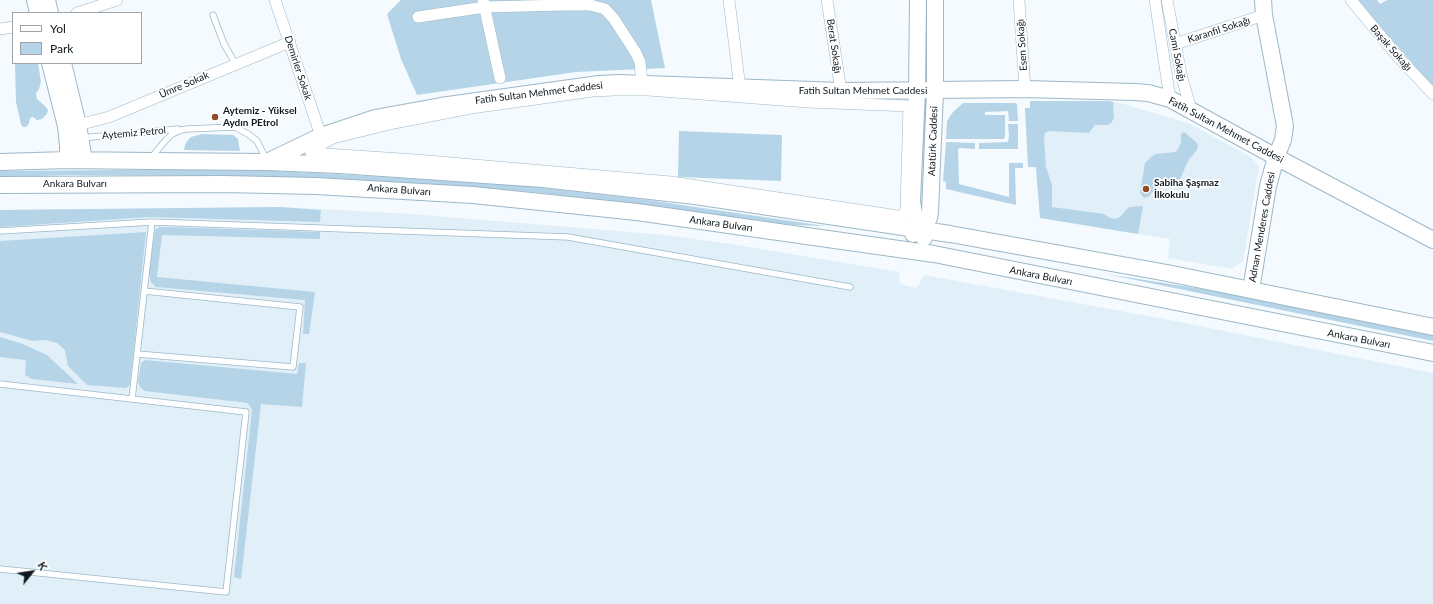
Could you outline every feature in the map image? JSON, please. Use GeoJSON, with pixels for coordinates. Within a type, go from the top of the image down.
{"type":"FeatureCollection","features":[{"type":"Feature","properties":{"kind":"main road"},"geometry":{"type":"LineString","coordinates":[[35,0],[38,12]]}},
{"type":"Feature","properties":{"kind":"main road"},"geometry":{"type":"LineString","coordinates":[[47,0],[50,12]]}},
{"type":"Feature","properties":{"kind":"main road","name":"Atatürk Caddesi"},"geometry":{"type":"LineString","coordinates":[[918,0],[917,91],[912,201],[915,220],[919,230],[934,254]]}},
{"type":"Feature","properties":{"kind":"main road","name":"Atatürk Caddesi"},"geometry":{"type":"LineString","coordinates":[[892,248],[919,230],[926,222],[930,212],[935,91],[935,0]]}},
{"type":"Feature","properties":{"kind":"main road","name":"Adnan Menderes Caddesi"},"geometry":{"type":"LineString","coordinates":[[1251,290],[1268,186],[1276,157],[1283,140],[1285,126],[1263,8]]}},
{"type":"Feature","properties":{"kind":"main road"},"geometry":{"type":"LineString","coordinates":[[50,64],[66,126],[68,160]]}},
{"type":"Feature","properties":{"kind":"main road"},"geometry":{"type":"LineString","coordinates":[[63,64],[79,131],[84,160]]}},
{"type":"Feature","properties":{"kind":"main road","name":"Fatih Sultan Mehmet Caddesi"},"geometry":{"type":"LineString","coordinates":[[267,162],[321,136],[375,118],[441,106],[599,84],[642,84],[840,91],[1025,89],[1135,92],[1148,93],[1170,99],[1433,240]]}},
{"type":"Feature","properties":{"kind":"main road","name":"Ankara Bulvarı"},"geometry":{"type":"LineString","coordinates":[[0,162],[68,160],[267,162],[432,171],[559,181],[695,196],[950,234],[1167,273],[1433,327]]}},
{"type":"Feature","properties":{"kind":"main road","name":"Ankara Bulvarı"},"geometry":{"type":"LineString","coordinates":[[0,185],[224,184],[316,186],[465,194],[637,212],[934,254],[1240,316],[1433,353]]}},
{"type":"Feature","properties":{"kind":"street"},"geometry":{"type":"LineString","coordinates":[[79,12],[116,0]]}},
{"type":"Feature","properties":{"kind":"street","name":"Demirler Sokak"},"geometry":{"type":"LineString","coordinates":[[275,0],[321,136]]}},
{"type":"Feature","properties":{"kind":"street"},"geometry":{"type":"LineString","coordinates":[[729,0],[740,88]]}},
{"type":"Feature","properties":{"kind":"street","name":"Berat Sokağı"},"geometry":{"type":"LineString","coordinates":[[827,0],[840,91]]}},
{"type":"Feature","properties":{"kind":"street","name":"Esen Sokağı"},"geometry":{"type":"LineString","coordinates":[[1019,0],[1025,89]]}},
{"type":"Feature","properties":{"kind":"street","name":"Cami Sokağı"},"geometry":{"type":"LineString","coordinates":[[1155,0],[1170,99]]}},
{"type":"Feature","properties":{"kind":"street","name":"Cami Sokağı"},"geometry":{"type":"LineString","coordinates":[[1168,0],[1184,89],[1191,110]]}},
{"type":"Feature","properties":{"kind":"street","name":"Başak Sokağı"},"geometry":{"type":"LineString","coordinates":[[1351,0],[1399,58],[1433,94]]}},
{"type":"Feature","properties":{"kind":"street"},"geometry":{"type":"LineString","coordinates":[[484,3],[500,78]]}},
{"type":"Feature","properties":{"kind":"street"},"geometry":{"type":"LineString","coordinates":[[418,17],[484,3],[590,5],[605,9],[614,19],[636,53],[640,62],[642,84]]}},
{"type":"Feature","properties":{"kind":"street","name":"Karanfil Sokağı"},"geometry":{"type":"LineString","coordinates":[[1175,44],[1263,8]]}},
{"type":"Feature","properties":{"kind":"street"},"geometry":{"type":"LineString","coordinates":[[0,29],[12,28]]}},
{"type":"Feature","properties":{"kind":"street","name":"Ümre Sokak"},"geometry":{"type":"LineString","coordinates":[[79,131],[109,117],[290,42]]}},
{"type":"Feature","properties":{"kind":"street"},"geometry":{"type":"LineString","coordinates":[[648,90],[808,102],[909,106],[906,208],[901,216],[671,182],[424,160],[311,153],[311,150],[333,138],[394,123],[471,108],[593,91],[648,90]]}},
{"type":"Feature","properties":{"kind":"lane"},"geometry":{"type":"LineString","coordinates":[[213,15],[224,44],[235,64]]}},
{"type":"Feature","properties":{"kind":"lane","name":"Aytemiz Petrol"},"geometry":{"type":"LineString","coordinates":[[79,131],[236,127],[257,141],[267,162]]}},
{"type":"Feature","properties":{"kind":"lane","name":"Aytemiz Petrol"},"geometry":{"type":"LineString","coordinates":[[149,161],[165,140],[172,134],[187,128]]}},
{"type":"Feature","properties":{"kind":"lane"},"geometry":{"type":"LineString","coordinates":[[0,231],[152,222],[568,237],[850,287]]}},
{"type":"Feature","properties":{"kind":"lane"},"geometry":{"type":"LineString","coordinates":[[132,399],[152,222]]}},
{"type":"Feature","properties":{"kind":"lane"},"geometry":{"type":"LineString","coordinates":[[137,354],[293,368],[300,307],[144,291]]}},
{"type":"Feature","properties":{"kind":"lane"},"geometry":{"type":"LineString","coordinates":[[0,384],[246,412],[226,592],[0,569]]}},
{"type":"Feature","properties":{"kind":"shaded area","name":"Sabiha Şaşmaz İlkokulu"},"geometry":{"type":"Polygon","coordinates":[[[1030,101],[1108,101],[1124,104],[1190,124],[1251,157],[1259,166],[1243,261],[1232,269],[1168,258],[1170,239],[1040,218],[1030,101]]]}},
{"type":"Feature","properties":{"kind":"shaded area"},"geometry":{"type":"Polygon","coordinates":[[[280,207],[411,214],[665,235],[730,244],[899,272],[900,284],[917,288],[924,275],[1175,321],[1433,373],[1433,604],[0,604],[0,210],[280,207]]]}},
{"type":"Feature","properties":{"kind":"green space"},"geometry":{"type":"Polygon","coordinates":[[[401,0],[651,0],[665,68],[576,72],[417,95],[401,59],[387,14],[401,0]]]}},
{"type":"Feature","properties":{"kind":"green space"},"geometry":{"type":"Polygon","coordinates":[[[1357,0],[1377,0],[1380,4],[1387,0],[1433,0],[1433,87],[1357,0]]]}},
{"type":"Feature","properties":{"kind":"green space"},"geometry":{"type":"Polygon","coordinates":[[[15,64],[38,64],[41,82],[36,93],[37,99],[48,110],[47,114],[42,119],[37,120],[33,117],[30,118],[29,124],[26,127],[23,127],[16,102],[15,64]]]}},
{"type":"Feature","properties":{"kind":"green space"},"geometry":{"type":"Polygon","coordinates":[[[1030,101],[1113,102],[1114,118],[1111,123],[1107,125],[1095,125],[1089,133],[1049,131],[1045,133],[1046,167],[1052,185],[1052,207],[1104,214],[1110,218],[1116,219],[1129,207],[1143,206],[1138,234],[1040,218],[1036,167],[1028,167],[1025,108],[1030,108],[1030,101]]]}},
{"type":"Feature","properties":{"kind":"green space"},"geometry":{"type":"Polygon","coordinates":[[[963,103],[1015,103],[1017,104],[1018,121],[1009,121],[1008,111],[985,112],[985,115],[1005,115],[1004,139],[946,139],[947,121],[953,112],[963,103]]]}},
{"type":"Feature","properties":{"kind":"green space"},"geometry":{"type":"Polygon","coordinates":[[[1008,124],[1018,124],[1018,149],[979,149],[979,143],[1008,142],[1008,124]]]}},
{"type":"Feature","properties":{"kind":"green space"},"geometry":{"type":"Polygon","coordinates":[[[679,131],[782,135],[781,181],[678,177],[679,131]]]}},
{"type":"Feature","properties":{"kind":"green space"},"geometry":{"type":"Polygon","coordinates":[[[1184,132],[1198,145],[1197,150],[1189,159],[1180,179],[1174,184],[1157,187],[1148,197],[1144,198],[1140,193],[1145,163],[1156,154],[1176,152],[1181,143],[1181,134],[1184,132]]]}},
{"type":"Feature","properties":{"kind":"green space"},"geometry":{"type":"Polygon","coordinates":[[[202,134],[233,135],[238,139],[240,151],[184,150],[185,145],[191,137],[202,134]]]}},
{"type":"Feature","properties":{"kind":"green space"},"geometry":{"type":"Polygon","coordinates":[[[946,142],[975,143],[975,149],[958,149],[959,184],[1009,197],[1009,163],[1023,163],[1023,168],[1015,168],[1016,205],[946,189],[946,182],[943,181],[946,142]]]}},
{"type":"Feature","properties":{"kind":"green space"},"geometry":{"type":"Polygon","coordinates":[[[247,170],[527,186],[648,200],[825,226],[793,225],[533,192],[330,179],[219,176],[70,175],[0,177],[0,171],[247,170]]]}},
{"type":"Feature","properties":{"kind":"green space"},"geometry":{"type":"Polygon","coordinates":[[[280,207],[321,210],[320,222],[149,217],[0,227],[0,210],[280,207]]]}},
{"type":"Feature","properties":{"kind":"green space"},"geometry":{"type":"Polygon","coordinates":[[[159,227],[320,232],[320,239],[162,235],[157,277],[315,292],[309,334],[303,334],[305,300],[156,287],[151,282],[149,273],[155,230],[159,227]]]}},
{"type":"Feature","properties":{"kind":"green space"},"geometry":{"type":"Polygon","coordinates":[[[146,232],[130,385],[126,388],[87,385],[68,366],[65,350],[57,343],[46,340],[33,341],[0,332],[0,241],[146,232]]]}},
{"type":"Feature","properties":{"kind":"green space"},"geometry":{"type":"Polygon","coordinates":[[[1106,274],[1215,291],[1433,335],[1433,341],[1106,274]]]}},
{"type":"Feature","properties":{"kind":"green space"},"geometry":{"type":"Polygon","coordinates":[[[0,337],[20,343],[47,355],[78,384],[32,379],[25,375],[26,360],[0,357],[0,337]]]}},
{"type":"Feature","properties":{"kind":"green space"},"geometry":{"type":"Polygon","coordinates":[[[145,360],[297,374],[299,363],[306,363],[302,407],[261,404],[241,579],[234,577],[252,410],[248,403],[145,391],[140,387],[138,382],[141,363],[145,360]]]}},
{"type":"Feature","properties":{"kind":"place","name":"Aytemiz - Yüksel Aydın PEtrol"},"geometry":{"type":"Point","coordinates":[215,117]}},
{"type":"Feature","properties":{"kind":"place","name":"Sabiha Şaşmaz İlkokulu"},"geometry":{"type":"Point","coordinates":[1146,189]}}]}
